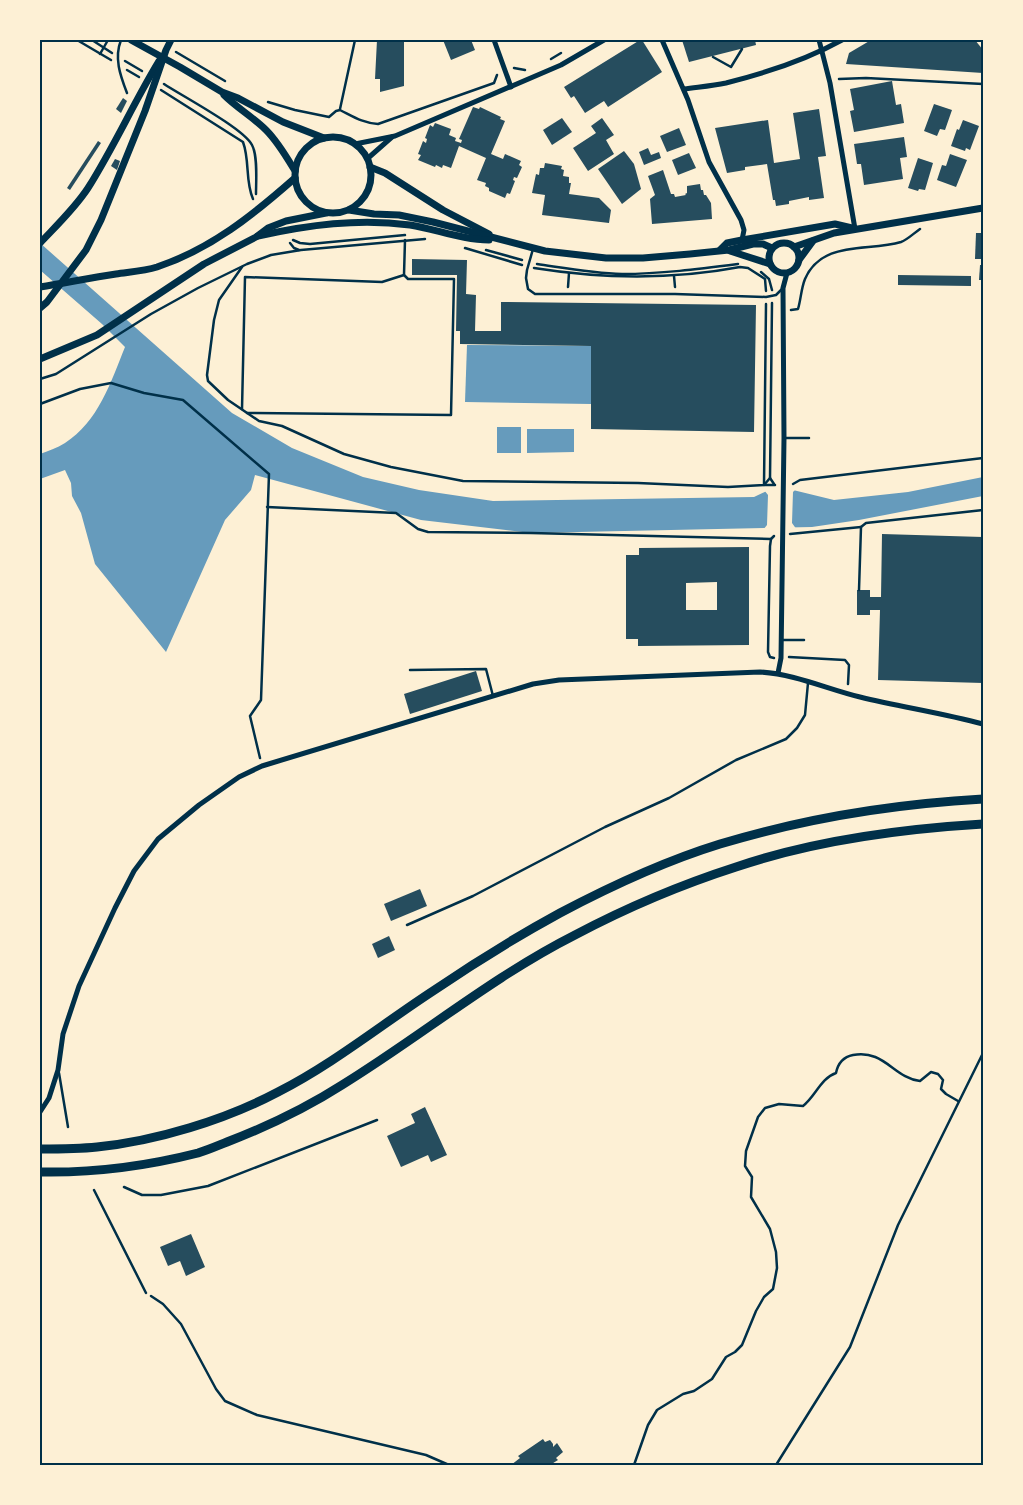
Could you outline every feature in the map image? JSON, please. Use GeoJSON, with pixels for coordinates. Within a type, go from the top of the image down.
{"type":"FeatureCollection","features":[{"type":"Feature","properties":{"kind":"highway"},"geometry":{"type":"LineString","coordinates":[[40,1149],[96,1147],[133,1141],[193,1127],[277,1093],[331,1061],[491,953],[568,909],[665,864],[719,844],[824,818],[925,802],[983,800]]}},
{"type":"Feature","properties":{"kind":"highway"},"geometry":{"type":"LineString","coordinates":[[40,1172],[136,1166],[199,1152],[245,1135],[286,1116],[341,1086],[508,974],[573,936],[666,892],[737,866],[790,851],[930,827],[983,824]]}},
{"type":"Feature","properties":{"kind":"street"},"geometry":{"type":"LineString","coordinates":[[131,40],[222,92],[238,98],[283,122],[324,138]]}},
{"type":"Feature","properties":{"kind":"street"},"geometry":{"type":"LineString","coordinates":[[40,308],[47,302],[86,250],[101,220],[145,111],[171,40]]}},
{"type":"Feature","properties":{"kind":"street"},"geometry":{"type":"LineString","coordinates":[[494,40],[512,87]]}},
{"type":"Feature","properties":{"kind":"street"},"geometry":{"type":"LineString","coordinates":[[355,144],[392,137],[512,87],[561,65],[604,40]]}},
{"type":"Feature","properties":{"kind":"street"},"geometry":{"type":"LineString","coordinates":[[662,40],[684,89],[709,162],[741,220],[744,230],[742,240]]}},
{"type":"Feature","properties":{"kind":"street"},"geometry":{"type":"LineString","coordinates":[[819,40],[855,228]]}},
{"type":"Feature","properties":{"kind":"street"},"geometry":{"type":"LineString","coordinates":[[684,89],[734,81],[768,71],[822,51],[842,40]]}},
{"type":"Feature","properties":{"kind":"street"},"geometry":{"type":"LineString","coordinates":[[40,243],[66,216],[87,189],[137,98],[169,49]]}},
{"type":"Feature","properties":{"kind":"street"},"geometry":{"type":"LineString","coordinates":[[222,92],[234,105],[264,128],[279,143],[295,175],[298,190],[304,201],[314,209],[326,213]]}},
{"type":"Feature","properties":{"kind":"street"},"geometry":{"type":"LineString","coordinates":[[367,159],[392,137]]}},
{"type":"Feature","properties":{"kind":"street"},"geometry":{"type":"LineString","coordinates":[[40,288],[155,267],[208,244],[256,212],[295,175],[297,162],[307,147],[324,138],[345,139],[355,144],[367,159],[371,177],[369,187],[358,204],[349,210],[286,221],[268,228],[256,237],[204,264],[97,334],[40,359]]}},
{"type":"Feature","properties":{"kind":"street"},"geometry":{"type":"LineString","coordinates":[[370,167],[386,173],[443,210],[499,240]]}},
{"type":"Feature","properties":{"kind":"street"},"geometry":{"type":"LineString","coordinates":[[794,247],[855,228],[983,208]]}},
{"type":"Feature","properties":{"kind":"street"},"geometry":{"type":"LineString","coordinates":[[349,210],[399,215],[533,248],[606,258],[643,258],[729,250],[753,244],[763,244],[772,248]]}},
{"type":"Feature","properties":{"kind":"street"},"geometry":{"type":"LineString","coordinates":[[256,237],[297,228],[376,222],[435,229],[473,240],[499,240]]}},
{"type":"Feature","properties":{"kind":"street"},"geometry":{"type":"LineString","coordinates":[[720,250],[727,244],[742,240],[835,224],[855,228]]}},
{"type":"Feature","properties":{"kind":"street"},"geometry":{"type":"LineString","coordinates":[[799,260],[797,250],[785,243],[772,248],[770,254],[770,264],[775,271],[787,273],[795,268],[813,241]]}},
{"type":"Feature","properties":{"kind":"street"},"geometry":{"type":"LineString","coordinates":[[729,250],[770,264]]}},
{"type":"Feature","properties":{"kind":"street"},"geometry":{"type":"LineString","coordinates":[[778,673],[781,640],[783,536],[783,288],[787,273]]}},
{"type":"Feature","properties":{"kind":"street"},"geometry":{"type":"LineString","coordinates":[[40,1112],[49,1098],[58,1070],[63,1034],[78,986],[134,871],[158,839],[192,811],[238,777],[262,766],[533,684],[559,680],[778,673],[862,698],[955,716],[983,724]]}},
{"type":"Feature","properties":{"kind":"lane"},"geometry":{"type":"LineString","coordinates":[[121,40],[117,56],[118,65],[127,93]]}},
{"type":"Feature","properties":{"kind":"lane"},"geometry":{"type":"LineString","coordinates":[[533,248],[526,278],[528,289],[535,294],[675,294],[766,297],[776,295],[783,288]]}},
{"type":"Feature","properties":{"kind":"lane"},"geometry":{"type":"LineString","coordinates":[[784,438],[809,438]]}},
{"type":"Feature","properties":{"kind":"lane"},"geometry":{"type":"LineString","coordinates":[[781,640],[804,640]]}},
{"type":"Feature","properties":{"kind":"lane"},"geometry":{"type":"LineString","coordinates":[[410,670],[486,669],[493,696]]}},
{"type":"Feature","properties":{"kind":"lane"},"geometry":{"type":"LineString","coordinates":[[407,925],[481,892],[604,827],[669,798],[736,760],[786,739],[797,728],[804,715],[808,682]]}},
{"type":"Feature","properties":{"kind":"lane"},"geometry":{"type":"LineString","coordinates":[[58,1070],[68,1127]]}},
{"type":"Feature","properties":{"kind":"lane"},"geometry":{"type":"LineString","coordinates":[[124,1187],[142,1195],[161,1196],[208,1186],[378,1120]]}},
{"type":"Feature","properties":{"kind":"lane"},"geometry":{"type":"LineString","coordinates":[[94,1190],[146,1293]]}},
{"type":"Feature","properties":{"kind":"path"},"geometry":{"type":"LineString","coordinates":[[77,40],[142,79]]}},
{"type":"Feature","properties":{"kind":"path"},"geometry":{"type":"LineString","coordinates":[[92,40],[142,71]]}},
{"type":"Feature","properties":{"kind":"path"},"geometry":{"type":"LineString","coordinates":[[100,54],[108,40]]}},
{"type":"Feature","properties":{"kind":"path"},"geometry":{"type":"LineString","coordinates":[[340,110],[355,40]]}},
{"type":"Feature","properties":{"kind":"path"},"geometry":{"type":"LineString","coordinates":[[169,49],[227,82]]}},
{"type":"Feature","properties":{"kind":"path"},"geometry":{"type":"LineString","coordinates":[[713,57],[731,67],[742,49]]}},
{"type":"Feature","properties":{"kind":"path"},"geometry":{"type":"LineString","coordinates":[[544,62],[565,51]]}},
{"type":"Feature","properties":{"kind":"path"},"geometry":{"type":"LineString","coordinates":[[839,79],[866,78],[983,84]]}},
{"type":"Feature","properties":{"kind":"path"},"geometry":{"type":"LineString","coordinates":[[159,81],[223,120],[246,138],[252,145],[256,194]]}},
{"type":"Feature","properties":{"kind":"path"},"geometry":{"type":"LineString","coordinates":[[260,99],[295,110],[330,116],[336,110],[340,110],[368,124],[378,124],[488,85]]}},
{"type":"Feature","properties":{"kind":"path"},"geometry":{"type":"LineString","coordinates":[[158,88],[243,142],[246,149],[249,190],[253,199]]}},
{"type":"Feature","properties":{"kind":"path"},"geometry":{"type":"LineString","coordinates":[[793,310],[798,309],[805,279],[812,267],[822,257],[834,252],[902,242],[915,232]]}},
{"type":"Feature","properties":{"kind":"path"},"geometry":{"type":"LineString","coordinates":[[40,379],[56,374],[151,314],[198,288],[243,266],[271,255],[301,250],[428,239]]}},
{"type":"Feature","properties":{"kind":"path"},"geometry":{"type":"LineString","coordinates":[[247,413],[451,415],[454,279],[408,279],[404,275],[405,240]]}},
{"type":"Feature","properties":{"kind":"path"},"geometry":{"type":"LineString","coordinates":[[290,243],[294,248],[301,250]]}},
{"type":"Feature","properties":{"kind":"path"},"geometry":{"type":"LineString","coordinates":[[458,246],[528,267],[569,273],[614,277],[674,276],[740,267],[748,268],[765,279],[764,485]]}},
{"type":"Feature","properties":{"kind":"path"},"geometry":{"type":"LineString","coordinates":[[243,266],[219,300],[214,320],[207,375],[208,381],[228,400],[259,420],[282,426],[344,454],[391,467],[463,481],[638,483],[728,487],[764,485],[770,478]]}},
{"type":"Feature","properties":{"kind":"path"},"geometry":{"type":"LineString","coordinates":[[568,294],[569,273]]}},
{"type":"Feature","properties":{"kind":"path"},"geometry":{"type":"LineString","coordinates":[[242,410],[245,277],[382,282],[404,275]]}},
{"type":"Feature","properties":{"kind":"path"},"geometry":{"type":"LineString","coordinates":[[674,276],[675,294]]}},
{"type":"Feature","properties":{"kind":"path"},"geometry":{"type":"LineString","coordinates":[[40,404],[80,389],[111,383],[144,393],[183,400],[269,474],[261,700],[250,716],[262,766]]}},
{"type":"Feature","properties":{"kind":"path"},"geometry":{"type":"LineString","coordinates":[[790,486],[800,480],[983,458]]}},
{"type":"Feature","properties":{"kind":"path"},"geometry":{"type":"LineString","coordinates":[[267,507],[396,512],[418,529],[428,532],[530,532],[770,539],[775,536]]}},
{"type":"Feature","properties":{"kind":"path"},"geometry":{"type":"LineString","coordinates":[[789,534],[861,527],[866,523],[983,510]]}},
{"type":"Feature","properties":{"kind":"path"},"geometry":{"type":"LineString","coordinates":[[859,590],[861,527]]}},
{"type":"Feature","properties":{"kind":"path"},"geometry":{"type":"LineString","coordinates":[[770,539],[768,652],[774,658]]}},
{"type":"Feature","properties":{"kind":"path"},"geometry":{"type":"LineString","coordinates":[[786,657],[845,660],[849,665],[848,685],[850,688]]}},
{"type":"Feature","properties":{"kind":"path"},"geometry":{"type":"LineString","coordinates":[[776,1465],[850,1347],[898,1225],[983,1053]]}},
{"type":"Feature","properties":{"kind":"path"},"geometry":{"type":"LineString","coordinates":[[634,1465],[648,1425],[657,1410],[712,1379],[726,1357],[742,1345],[756,1311],[764,1298],[773,1289],[777,1268],[776,1252],[770,1229],[751,1197],[752,1177],[745,1166],[746,1151],[754,1127],[758,1117],[766,1108],[779,1104],[803,1106],[810,1101],[829,1075],[836,1073],[838,1065],[846,1057],[865,1054],[876,1056],[912,1080],[920,1081],[931,1072],[938,1074],[943,1080],[941,1089],[958,1101]]}},
{"type":"Feature","properties":{"kind":"path"},"geometry":{"type":"LineString","coordinates":[[146,1293],[163,1304],[181,1324],[216,1389],[225,1401],[258,1414],[426,1455],[449,1465]]}},
{"type":"Feature","properties":{"kind":"water"},"geometry":{"type":"Polygon","coordinates":[[[40,243],[232,413],[292,448],[363,477],[419,490],[493,501],[754,497],[771,489],[793,490],[834,500],[908,492],[983,477],[983,496],[812,527],[531,533],[421,520],[255,475],[251,490],[225,520],[166,652],[95,564],[81,513],[72,496],[71,483],[65,470],[40,479],[40,454],[65,443],[95,413],[125,347],[102,324],[40,270],[40,243]]]}},
{"type":"Feature","properties":{"kind":"water"},"geometry":{"type":"Polygon","coordinates":[[[467,345],[591,346],[591,404],[465,402],[467,345]]]}},
{"type":"Feature","properties":{"kind":"water"},"geometry":{"type":"Polygon","coordinates":[[[497,427],[521,427],[521,453],[497,453],[497,427]]]}},
{"type":"Feature","properties":{"kind":"water"},"geometry":{"type":"Polygon","coordinates":[[[527,429],[574,429],[574,452],[527,453],[527,429]]]}},
{"type":"Feature","properties":{"kind":"pier"},"geometry":{"type":"Polygon","coordinates":[[[771,487],[797,488],[793,492],[792,523],[797,530],[763,530],[767,525],[768,495],[764,490],[771,487]]]}},
{"type":"Feature","properties":{"kind":"building"},"geometry":{"type":"Polygon","coordinates":[[[377,40],[404,40],[404,86],[380,92],[380,79],[375,79],[377,40]]]}},
{"type":"Feature","properties":{"kind":"building"},"geometry":{"type":"Polygon","coordinates":[[[443,40],[471,40],[475,50],[451,60],[443,40]]]}},
{"type":"Feature","properties":{"kind":"building"},"geometry":{"type":"Polygon","coordinates":[[[642,40],[662,72],[608,107],[604,101],[585,113],[574,96],[571,98],[564,87],[642,40]]]}},
{"type":"Feature","properties":{"kind":"building"},"geometry":{"type":"Polygon","coordinates":[[[682,40],[755,40],[756,45],[689,62],[682,40]]]}},
{"type":"Feature","properties":{"kind":"building"},"geometry":{"type":"Polygon","coordinates":[[[871,40],[975,40],[983,50],[983,73],[846,64],[849,53],[871,40]]]}},
{"type":"Feature","properties":{"kind":"building"},"geometry":{"type":"Polygon","coordinates":[[[892,81],[896,105],[901,104],[904,123],[854,132],[850,111],[854,110],[850,89],[892,81]]]}},
{"type":"Feature","properties":{"kind":"building"},"geometry":{"type":"Polygon","coordinates":[[[123,98],[127,101],[121,113],[116,109],[123,98]]]}},
{"type":"Feature","properties":{"kind":"building"},"geometry":{"type":"Polygon","coordinates":[[[934,104],[952,110],[945,130],[940,129],[937,136],[924,131],[934,104]]]}},
{"type":"Feature","properties":{"kind":"building"},"geometry":{"type":"Polygon","coordinates":[[[473,107],[479,109],[480,107],[501,117],[500,119],[505,121],[491,154],[503,159],[505,154],[521,161],[519,165],[522,167],[517,178],[514,177],[513,180],[515,181],[510,194],[507,193],[505,198],[489,191],[489,188],[485,186],[486,183],[477,180],[486,158],[459,146],[451,168],[443,165],[442,168],[436,165],[435,167],[418,160],[421,155],[418,154],[423,141],[426,143],[427,139],[425,138],[430,125],[433,127],[435,123],[451,129],[449,135],[456,138],[455,141],[461,143],[462,140],[459,139],[473,107]]]}},
{"type":"Feature","properties":{"kind":"building"},"geometry":{"type":"Polygon","coordinates":[[[819,109],[826,156],[818,157],[824,198],[809,200],[809,197],[776,206],[775,200],[773,200],[767,164],[745,167],[745,170],[727,173],[715,128],[768,120],[774,163],[800,159],[793,113],[819,109]]]}},
{"type":"Feature","properties":{"kind":"building"},"geometry":{"type":"Polygon","coordinates":[[[562,118],[572,132],[552,145],[543,130],[562,118]]]}},
{"type":"Feature","properties":{"kind":"building"},"geometry":{"type":"Polygon","coordinates":[[[602,118],[614,135],[606,140],[614,154],[588,171],[573,148],[596,133],[591,126],[602,118]]]}},
{"type":"Feature","properties":{"kind":"building"},"geometry":{"type":"Polygon","coordinates":[[[963,120],[979,126],[970,150],[966,148],[965,151],[951,146],[957,129],[959,130],[963,120]]]}},
{"type":"Feature","properties":{"kind":"building"},"geometry":{"type":"Polygon","coordinates":[[[679,128],[686,145],[667,152],[660,136],[679,128]]]}},
{"type":"Feature","properties":{"kind":"building"},"geometry":{"type":"Polygon","coordinates":[[[904,137],[907,157],[900,158],[903,179],[864,185],[861,164],[857,164],[854,144],[904,137]]]}},
{"type":"Feature","properties":{"kind":"building"},"geometry":{"type":"Polygon","coordinates":[[[98,141],[101,143],[70,190],[67,188],[98,141]]]}},
{"type":"Feature","properties":{"kind":"building"},"geometry":{"type":"Polygon","coordinates":[[[648,148],[651,155],[659,152],[661,158],[644,165],[639,152],[648,148]]]}},
{"type":"Feature","properties":{"kind":"building"},"geometry":{"type":"Polygon","coordinates":[[[624,151],[634,164],[641,189],[622,204],[598,169],[624,151]]]}},
{"type":"Feature","properties":{"kind":"building"},"geometry":{"type":"Polygon","coordinates":[[[689,153],[696,168],[678,175],[672,160],[689,153]]]}},
{"type":"Feature","properties":{"kind":"building"},"geometry":{"type":"Polygon","coordinates":[[[950,154],[967,160],[956,187],[937,180],[942,165],[946,166],[950,154]]]}},
{"type":"Feature","properties":{"kind":"building"},"geometry":{"type":"Polygon","coordinates":[[[918,158],[933,163],[925,190],[919,189],[918,191],[908,188],[918,158]]]}},
{"type":"Feature","properties":{"kind":"building"},"geometry":{"type":"Polygon","coordinates":[[[115,159],[120,161],[117,170],[111,166],[115,159]]]}},
{"type":"Feature","properties":{"kind":"building"},"geometry":{"type":"Polygon","coordinates":[[[545,163],[562,166],[561,169],[564,170],[563,176],[569,177],[569,183],[571,183],[569,194],[599,198],[611,210],[609,223],[542,215],[545,195],[532,193],[536,174],[539,175],[540,168],[544,168],[545,163]]]}},
{"type":"Feature","properties":{"kind":"building"},"geometry":{"type":"Polygon","coordinates":[[[663,170],[671,194],[674,194],[675,197],[686,195],[687,186],[700,184],[701,190],[703,190],[704,195],[706,195],[711,203],[712,219],[652,224],[650,199],[655,195],[648,176],[663,170]]]}},
{"type":"Feature","properties":{"kind":"building"},"geometry":{"type":"Polygon","coordinates":[[[976,233],[983,233],[983,259],[975,259],[976,233]]]}},
{"type":"Feature","properties":{"kind":"building"},"geometry":{"type":"Polygon","coordinates":[[[412,259],[467,260],[466,294],[476,295],[475,331],[501,331],[501,302],[756,305],[754,432],[591,429],[591,346],[460,344],[460,331],[456,331],[457,275],[412,275],[412,259]]]}},
{"type":"Feature","properties":{"kind":"building"},"geometry":{"type":"Polygon","coordinates":[[[980,265],[983,265],[983,280],[979,280],[980,265]]]}},
{"type":"Feature","properties":{"kind":"building"},"geometry":{"type":"Polygon","coordinates":[[[898,275],[971,276],[971,286],[898,285],[898,275]]]}},
{"type":"Feature","properties":{"kind":"building"},"geometry":{"type":"Polygon","coordinates":[[[882,534],[983,537],[983,683],[878,680],[880,610],[870,610],[870,615],[857,615],[857,590],[870,590],[870,597],[881,597],[882,534]]]}},
{"type":"Feature","properties":{"kind":"building"},"geometry":{"type":"Polygon","coordinates":[[[749,547],[749,645],[638,646],[638,639],[626,639],[626,555],[639,555],[639,548],[749,547]],[[717,582],[686,583],[686,610],[717,610],[717,582]]]}},
{"type":"Feature","properties":{"kind":"building"},"geometry":{"type":"Polygon","coordinates":[[[476,671],[482,691],[410,714],[404,694],[476,671]]]}},
{"type":"Feature","properties":{"kind":"building"},"geometry":{"type":"Polygon","coordinates":[[[420,889],[427,906],[391,921],[384,904],[420,889]]]}},
{"type":"Feature","properties":{"kind":"building"},"geometry":{"type":"Polygon","coordinates":[[[389,936],[395,950],[378,958],[372,944],[389,936]]]}},
{"type":"Feature","properties":{"kind":"building"},"geometry":{"type":"Polygon","coordinates":[[[425,1107],[447,1155],[431,1162],[428,1155],[401,1167],[387,1136],[415,1123],[411,1114],[425,1107]]]}},
{"type":"Feature","properties":{"kind":"building"},"geometry":{"type":"Polygon","coordinates":[[[191,1234],[205,1267],[186,1276],[180,1261],[168,1266],[160,1247],[191,1234]]]}},
{"type":"Feature","properties":{"kind":"building"},"geometry":{"type":"Polygon","coordinates":[[[543,1439],[545,1442],[550,1440],[553,1447],[557,1443],[563,1452],[556,1458],[558,1460],[550,1465],[511,1465],[520,1458],[518,1456],[543,1439]]]}}]}
